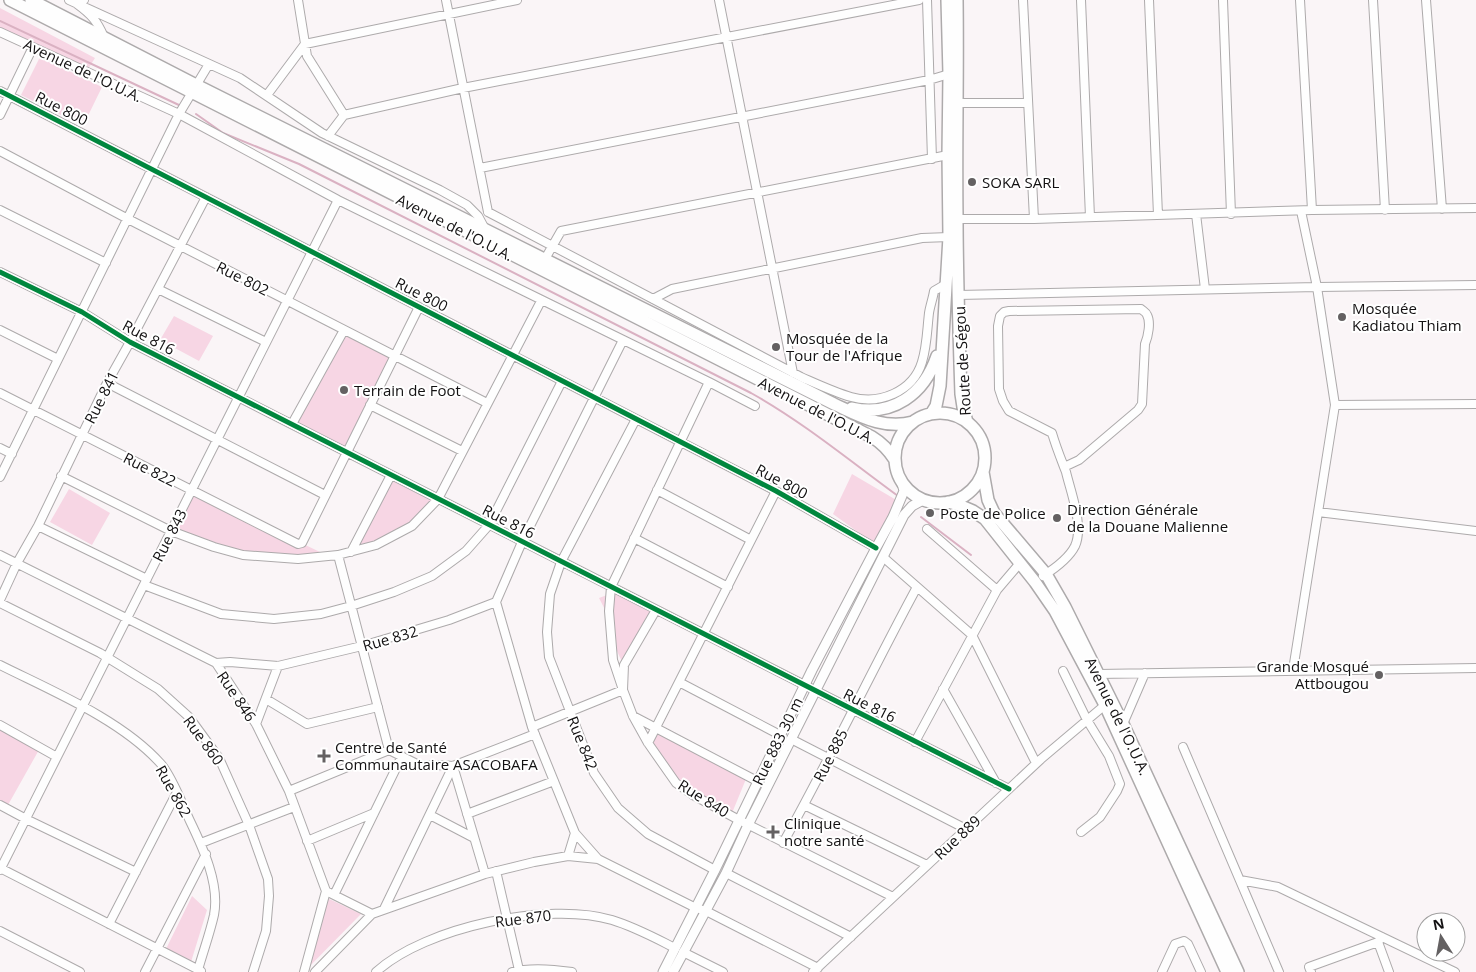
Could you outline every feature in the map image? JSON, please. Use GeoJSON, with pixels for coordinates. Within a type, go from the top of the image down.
{"type":"FeatureCollection","features":[{"type":"Feature","properties":{"kind":"highway","name":"Avenue de l'O.U.A."},"geometry":{"type":"LineString","coordinates":[[10,0],[464,218],[860,417],[888,425],[913,422]]}},
{"type":"Feature","properties":{"kind":"highway","name":"Avenue de l'O.U.A."},"geometry":{"type":"LineString","coordinates":[[31,0],[104,37],[194,89],[872,437],[882,443],[895,460]]}},
{"type":"Feature","properties":{"kind":"highway","name":"Route de Ségou"},"geometry":{"type":"LineString","coordinates":[[931,414],[936,406],[940,386],[949,237],[948,155],[950,74],[947,0]]}},
{"type":"Feature","properties":{"kind":"highway","name":"Route de Ségou"},"geometry":{"type":"LineString","coordinates":[[957,0],[958,295],[961,394],[967,422]]}},
{"type":"Feature","properties":{"kind":"highway"},"geometry":{"type":"LineString","coordinates":[[834,404],[863,411],[876,410],[893,406],[918,391],[933,370],[943,333]]}},
{"type":"Feature","properties":{"kind":"highway","name":"Route de Ségou"},"geometry":{"type":"LineString","coordinates":[[931,414],[956,416],[967,422]]}},
{"type":"Feature","properties":{"kind":"highway"},"geometry":{"type":"LineString","coordinates":[[931,414],[913,422],[906,428],[897,443],[895,460],[897,472],[902,483],[915,496],[936,503],[948,502],[970,492],[983,472],[985,461],[982,445],[975,430],[967,422]]}},
{"type":"Feature","properties":{"kind":"highway","name":"Avenue de l'O.U.A."},"geometry":{"type":"LineString","coordinates":[[983,472],[988,500],[994,512],[1046,574],[1065,607],[1123,724],[1238,972]]}},
{"type":"Feature","properties":{"kind":"highway","name":"Avenue de l'O.U.A."},"geometry":{"type":"LineString","coordinates":[[948,502],[973,511],[985,519],[1035,582],[1055,611],[1104,705],[1227,972]]}},
{"type":"Feature","properties":{"kind":"main road","name":"Rue 883 30 m"},"geometry":{"type":"LineString","coordinates":[[663,972],[679,950],[696,908],[780,734],[900,503],[904,491],[902,483]]}},
{"type":"Feature","properties":{"kind":"main road"},"geometry":{"type":"LineString","coordinates":[[674,972],[679,950],[706,911],[726,873],[748,825],[904,515],[912,506],[923,500]]}},
{"type":"Feature","properties":{"kind":"street","name":"Avenue de l'O.U.A."},"geometry":{"type":"LineString","coordinates":[[69,0],[80,2],[240,78],[328,136],[467,205],[478,216],[485,229]]}},
{"type":"Feature","properties":{"kind":"street"},"geometry":{"type":"LineString","coordinates":[[298,0],[307,56],[344,115]]}},
{"type":"Feature","properties":{"kind":"street"},"geometry":{"type":"LineString","coordinates":[[446,0],[488,212],[464,218]]}},
{"type":"Feature","properties":{"kind":"street"},"geometry":{"type":"LineString","coordinates":[[267,95],[305,44],[517,0]]}},
{"type":"Feature","properties":{"kind":"street"},"geometry":{"type":"LineString","coordinates":[[719,0],[793,373]]}},
{"type":"Feature","properties":{"kind":"street"},"geometry":{"type":"LineString","coordinates":[[328,136],[344,115],[463,88],[918,0]]}},
{"type":"Feature","properties":{"kind":"street"},"geometry":{"type":"LineString","coordinates":[[927,0],[932,159]]}},
{"type":"Feature","properties":{"kind":"street"},"geometry":{"type":"LineString","coordinates":[[1023,0],[1034,218]]}},
{"type":"Feature","properties":{"kind":"street"},"geometry":{"type":"LineString","coordinates":[[1081,0],[1090,217]]}},
{"type":"Feature","properties":{"kind":"street"},"geometry":{"type":"LineString","coordinates":[[1149,0],[1158,215]]}},
{"type":"Feature","properties":{"kind":"street"},"geometry":{"type":"LineString","coordinates":[[1223,0],[1231,214]]}},
{"type":"Feature","properties":{"kind":"street"},"geometry":{"type":"LineString","coordinates":[[1300,0],[1312,210]]}},
{"type":"Feature","properties":{"kind":"street"},"geometry":{"type":"LineString","coordinates":[[1373,0],[1386,210]]}},
{"type":"Feature","properties":{"kind":"street"},"geometry":{"type":"LineString","coordinates":[[1426,0],[1442,209]]}},
{"type":"Feature","properties":{"kind":"street"},"geometry":{"type":"LineString","coordinates":[[80,2],[98,23],[104,37]]}},
{"type":"Feature","properties":{"kind":"street","name":"Avenue de l'O.U.A."},"geometry":{"type":"LineString","coordinates":[[0,32],[179,114],[338,200],[755,406]]}},
{"type":"Feature","properties":{"kind":"street"},"geometry":{"type":"LineString","coordinates":[[0,115],[32,48]]}},
{"type":"Feature","properties":{"kind":"street"},"geometry":{"type":"LineString","coordinates":[[0,477],[179,114],[210,64]]}},
{"type":"Feature","properties":{"kind":"street"},"geometry":{"type":"LineString","coordinates":[[480,168],[929,80],[950,74]]}},
{"type":"Feature","properties":{"kind":"street","name":"Rue 800"},"geometry":{"type":"LineString","coordinates":[[0,91],[776,491],[876,548]]}},
{"type":"Feature","properties":{"kind":"street"},"geometry":{"type":"LineString","coordinates":[[957,103],[1028,103]]}},
{"type":"Feature","properties":{"kind":"street","name":"Rue 802"},"geometry":{"type":"LineString","coordinates":[[0,151],[180,246],[487,403]]}},
{"type":"Feature","properties":{"kind":"street"},"geometry":{"type":"LineString","coordinates":[[545,259],[561,231],[948,155]]}},
{"type":"Feature","properties":{"kind":"street","name":"Rue 841"},"geometry":{"type":"LineString","coordinates":[[0,601],[17,563],[38,526],[108,383],[206,197]]}},
{"type":"Feature","properties":{"kind":"street","name":"Rue 843"},"geometry":{"type":"LineString","coordinates":[[0,869],[338,200]]}},
{"type":"Feature","properties":{"kind":"street"},"geometry":{"type":"LineString","coordinates":[[957,219],[1476,208]]}},
{"type":"Feature","properties":{"kind":"street"},"geometry":{"type":"LineString","coordinates":[[0,210],[106,263]]}},
{"type":"Feature","properties":{"kind":"street"},"geometry":{"type":"LineString","coordinates":[[1294,670],[1335,405],[1317,286],[1302,211]]}},
{"type":"Feature","properties":{"kind":"street","name":"Avenue de l'O.U.A."},"geometry":{"type":"LineString","coordinates":[[488,212],[793,373],[852,397],[874,399],[897,394],[916,375],[925,353],[929,313],[934,291],[946,284]]}},
{"type":"Feature","properties":{"kind":"street"},"geometry":{"type":"LineString","coordinates":[[1196,214],[1205,289]]}},
{"type":"Feature","properties":{"kind":"street"},"geometry":{"type":"LineString","coordinates":[[653,299],[672,289],[922,238],[949,237]]}},
{"type":"Feature","properties":{"kind":"street","name":"Rue 816"},"geometry":{"type":"LineString","coordinates":[[0,272],[82,312],[130,342],[1008,789]]}},
{"type":"Feature","properties":{"kind":"street"},"geometry":{"type":"LineString","coordinates":[[958,295],[1317,286],[1476,285]]}},
{"type":"Feature","properties":{"kind":"street"},"geometry":{"type":"LineString","coordinates":[[158,289],[266,342]]}},
{"type":"Feature","properties":{"kind":"street"},"geometry":{"type":"LineString","coordinates":[[61,476],[171,532],[243,555],[298,559],[338,555],[376,545],[412,526],[438,499],[542,300]]}},
{"type":"Feature","properties":{"kind":"street"},"geometry":{"type":"LineString","coordinates":[[108,383],[325,496],[420,307]]}},
{"type":"Feature","properties":{"kind":"street"},"geometry":{"type":"LineString","coordinates":[[1035,582],[1066,558],[1075,547],[1078,535],[1078,522],[1064,467],[1052,433],[1009,411],[1003,401],[999,389],[998,326],[1000,316],[1004,312],[1009,311],[1141,309],[1147,314],[1149,322],[1145,344],[1142,404],[1138,410],[1087,454],[1064,467]]}},
{"type":"Feature","properties":{"kind":"street"},"geometry":{"type":"LineString","coordinates":[[0,330],[58,359]]}},
{"type":"Feature","properties":{"kind":"street"},"geometry":{"type":"LineString","coordinates":[[292,424],[344,330]]}},
{"type":"Feature","properties":{"kind":"street"},"geometry":{"type":"LineString","coordinates":[[598,859],[576,833],[554,781],[534,730],[496,602],[522,542],[623,340]]}},
{"type":"Feature","properties":{"kind":"street"},"geometry":{"type":"LineString","coordinates":[[782,377],[801,377]]}},
{"type":"Feature","properties":{"kind":"street"},"geometry":{"type":"LineString","coordinates":[[38,526],[145,582],[220,614],[274,619],[321,614],[351,606],[394,592],[432,576],[466,551],[489,525],[562,381]]}},
{"type":"Feature","properties":{"kind":"street","name":"Rue 840"},"geometry":{"type":"LineString","coordinates":[[709,382],[611,587],[608,611],[613,660],[632,716],[676,783],[693,795],[783,843],[893,897]]}},
{"type":"Feature","properties":{"kind":"street","name":"Rue 822"},"geometry":{"type":"LineString","coordinates":[[0,393],[298,544],[302,543],[325,496]]}},
{"type":"Feature","properties":{"kind":"street"},"geometry":{"type":"LineString","coordinates":[[1335,405],[1476,404]]}},
{"type":"Feature","properties":{"kind":"street"},"geometry":{"type":"LineString","coordinates":[[370,405],[462,451]]}},
{"type":"Feature","properties":{"kind":"street","name":"Rue 842"},"geometry":{"type":"LineString","coordinates":[[636,418],[561,562],[550,594],[547,632],[549,657],[594,773],[618,808],[648,834],[715,870]]}},
{"type":"Feature","properties":{"kind":"street"},"geometry":{"type":"LineString","coordinates":[[0,448],[12,454]]}},
{"type":"Feature","properties":{"kind":"street"},"geometry":{"type":"LineString","coordinates":[[351,552],[391,475]]}},
{"type":"Feature","properties":{"kind":"street"},"geometry":{"type":"LineString","coordinates":[[657,490],[751,540]]}},
{"type":"Feature","properties":{"kind":"street"},"geometry":{"type":"LineString","coordinates":[[648,743],[776,491]]}},
{"type":"Feature","properties":{"kind":"street"},"geometry":{"type":"LineString","coordinates":[[1318,512],[1476,531]]}},
{"type":"Feature","properties":{"kind":"street"},"geometry":{"type":"LineString","coordinates":[[927,528],[997,590]]}},
{"type":"Feature","properties":{"kind":"street"},"geometry":{"type":"LineString","coordinates":[[634,538],[728,587]]}},
{"type":"Feature","properties":{"kind":"street","name":"Rue 846"},"geometry":{"type":"LineString","coordinates":[[0,555],[216,663],[256,724],[288,791],[330,893]]}},
{"type":"Feature","properties":{"kind":"street"},"geometry":{"type":"LineString","coordinates":[[338,555],[389,750]]}},
{"type":"Feature","properties":{"kind":"street"},"geometry":{"type":"LineString","coordinates":[[883,558],[972,635],[1036,763]]}},
{"type":"Feature","properties":{"kind":"street"},"geometry":{"type":"LineString","coordinates":[[915,742],[997,590],[1020,563]]}},
{"type":"Feature","properties":{"kind":"street","name":"Rue 885"},"geometry":{"type":"LineString","coordinates":[[783,843],[829,759],[917,587]]}},
{"type":"Feature","properties":{"kind":"street","name":"Rue 860"},"geometry":{"type":"LineString","coordinates":[[0,601],[100,653],[158,689],[189,717],[219,758],[249,825],[268,879],[270,896],[266,931],[253,972]]}},
{"type":"Feature","properties":{"kind":"street","name":"Rue 832"},"geometry":{"type":"LineString","coordinates":[[216,663],[230,662],[278,666],[362,646],[449,620],[496,602]]}},
{"type":"Feature","properties":{"kind":"street"},"geometry":{"type":"LineString","coordinates":[[288,791],[389,750],[421,766],[453,766],[534,730],[570,711],[623,690],[624,665],[656,610]]}},
{"type":"Feature","properties":{"kind":"street","name":"Rue 862"},"geometry":{"type":"LineString","coordinates":[[0,665],[108,720],[149,752],[162,765],[206,854],[214,886],[214,914],[200,971]]}},
{"type":"Feature","properties":{"kind":"street"},"geometry":{"type":"LineString","coordinates":[[256,724],[278,666]]}},
{"type":"Feature","properties":{"kind":"street"},"geometry":{"type":"LineString","coordinates":[[1098,674],[1476,668]]}},
{"type":"Feature","properties":{"kind":"street"},"geometry":{"type":"LineString","coordinates":[[812,670],[823,675]]}},
{"type":"Feature","properties":{"kind":"street"},"geometry":{"type":"LineString","coordinates":[[1063,671],[1087,720],[1110,756],[1120,784],[1100,817],[1080,832]]}},
{"type":"Feature","properties":{"kind":"street"},"geometry":{"type":"LineString","coordinates":[[1123,724],[1145,673]]}},
{"type":"Feature","properties":{"kind":"street"},"geometry":{"type":"LineString","coordinates":[[679,682],[780,734]]}},
{"type":"Feature","properties":{"kind":"street"},"geometry":{"type":"LineString","coordinates":[[944,689],[996,783]]}},
{"type":"Feature","properties":{"kind":"street"},"geometry":{"type":"LineString","coordinates":[[266,699],[307,724],[378,707]]}},
{"type":"Feature","properties":{"kind":"street","name":"Rue 889"},"geometry":{"type":"LineString","coordinates":[[816,970],[1036,763],[1104,705]]}},
{"type":"Feature","properties":{"kind":"street"},"geometry":{"type":"LineString","coordinates":[[632,716],[758,781]]}},
{"type":"Feature","properties":{"kind":"street"},"geometry":{"type":"LineString","coordinates":[[0,725],[57,756]]}},
{"type":"Feature","properties":{"kind":"street"},"geometry":{"type":"LineString","coordinates":[[791,739],[966,829]]}},
{"type":"Feature","properties":{"kind":"street"},"geometry":{"type":"LineString","coordinates":[[1183,747],[1279,972]]}},
{"type":"Feature","properties":{"kind":"street"},"geometry":{"type":"LineString","coordinates":[[304,972],[330,893],[374,813],[402,756]]}},
{"type":"Feature","properties":{"kind":"street"},"geometry":{"type":"LineString","coordinates":[[453,766],[485,874]]}},
{"type":"Feature","properties":{"kind":"street"},"geometry":{"type":"LineString","coordinates":[[384,909],[453,766]]}},
{"type":"Feature","properties":{"kind":"street"},"geometry":{"type":"LineString","coordinates":[[467,814],[554,781]]}},
{"type":"Feature","properties":{"kind":"street"},"geometry":{"type":"LineString","coordinates":[[109,924],[177,792]]}},
{"type":"Feature","properties":{"kind":"street"},"geometry":{"type":"LineString","coordinates":[[0,805],[136,872]]}},
{"type":"Feature","properties":{"kind":"street"},"geometry":{"type":"LineString","coordinates":[[804,806],[927,865]]}},
{"type":"Feature","properties":{"kind":"street"},"geometry":{"type":"LineString","coordinates":[[200,843],[294,807]]}},
{"type":"Feature","properties":{"kind":"street"},"geometry":{"type":"LineString","coordinates":[[307,841],[374,813]]}},
{"type":"Feature","properties":{"kind":"street"},"geometry":{"type":"LineString","coordinates":[[430,815],[474,838]]}},
{"type":"Feature","properties":{"kind":"street"},"geometry":{"type":"LineString","coordinates":[[568,856],[576,833]]}},
{"type":"Feature","properties":{"kind":"street"},"geometry":{"type":"LineString","coordinates":[[145,972],[206,854]]}},
{"type":"Feature","properties":{"kind":"street"},"geometry":{"type":"LineString","coordinates":[[314,972],[372,914],[485,874],[568,856],[598,859],[696,908],[706,911],[816,970]]}},
{"type":"Feature","properties":{"kind":"street"},"geometry":{"type":"LineString","coordinates":[[0,869],[200,971]]}},
{"type":"Feature","properties":{"kind":"street"},"geometry":{"type":"LineString","coordinates":[[496,871],[507,918],[516,971],[557,970],[572,972]]}},
{"type":"Feature","properties":{"kind":"street"},"geometry":{"type":"LineString","coordinates":[[726,873],[851,937]]}},
{"type":"Feature","properties":{"kind":"street"},"geometry":{"type":"LineString","coordinates":[[1240,880],[1278,886],[1380,939],[1455,972]]}},
{"type":"Feature","properties":{"kind":"street"},"geometry":{"type":"LineString","coordinates":[[330,893],[372,914]]}},
{"type":"Feature","properties":{"kind":"street","name":"Rue 870"},"geometry":{"type":"LineString","coordinates":[[376,972],[393,959],[446,934],[507,918],[537,914],[559,914],[611,920],[640,930],[723,972]]}},
{"type":"Feature","properties":{"kind":"street"},"geometry":{"type":"LineString","coordinates":[[0,931],[80,972]]}},
{"type":"Feature","properties":{"kind":"street"},"geometry":{"type":"LineString","coordinates":[[1311,972],[1309,968],[1380,939]]}},
{"type":"Feature","properties":{"kind":"street"},"geometry":{"type":"LineString","coordinates":[[1380,939],[1389,972]]}},
{"type":"Feature","properties":{"kind":"street"},"geometry":{"type":"LineString","coordinates":[[1162,972],[1175,944],[1184,941],[1188,944],[1201,972]]}},
{"type":"Feature","properties":{"kind":"shaded area"},"geometry":{"type":"Polygon","coordinates":[[[0,8],[95,58],[88,69],[20,36],[0,32],[0,8]]]}},
{"type":"Feature","properties":{"kind":"shaded area"},"geometry":{"type":"Polygon","coordinates":[[[40,57],[102,87],[83,126],[21,95],[40,57]]]}},
{"type":"Feature","properties":{"kind":"shaded area"},"geometry":{"type":"Polygon","coordinates":[[[174,316],[213,336],[199,361],[160,340],[174,316]]]}},
{"type":"Feature","properties":{"kind":"shaded area","name":"Terrain de Foot"},"geometry":{"type":"Polygon","coordinates":[[[345,333],[391,357],[346,448],[295,424],[345,333]]]}},
{"type":"Feature","properties":{"kind":"shaded area"},"geometry":{"type":"Polygon","coordinates":[[[852,474],[898,501],[873,543],[833,514],[852,474]]]}},
{"type":"Feature","properties":{"kind":"shaded area"},"geometry":{"type":"Polygon","coordinates":[[[393,476],[436,497],[410,525],[373,544],[345,553],[393,476]]]}},
{"type":"Feature","properties":{"kind":"shaded area"},"geometry":{"type":"Polygon","coordinates":[[[195,488],[320,552],[305,556],[264,555],[214,547],[171,531],[195,488]]]}},
{"type":"Feature","properties":{"kind":"shaded area"},"geometry":{"type":"Polygon","coordinates":[[[69,489],[110,513],[92,545],[50,522],[69,489]]]}},
{"type":"Feature","properties":{"kind":"shaded area"},"geometry":{"type":"Polygon","coordinates":[[[618,591],[653,613],[624,666],[617,651],[615,629],[599,598],[618,591]]]}},
{"type":"Feature","properties":{"kind":"shaded area"},"geometry":{"type":"Polygon","coordinates":[[[0,729],[40,748],[8,805],[0,801],[0,729]]]}},
{"type":"Feature","properties":{"kind":"shaded area"},"geometry":{"type":"Polygon","coordinates":[[[658,733],[746,779],[732,813],[681,782],[650,743],[658,733]]]}},
{"type":"Feature","properties":{"kind":"shaded area"},"geometry":{"type":"Polygon","coordinates":[[[192,896],[207,910],[191,962],[166,949],[192,896]]]}},
{"type":"Feature","properties":{"kind":"shaded area"},"geometry":{"type":"Polygon","coordinates":[[[325,897],[361,914],[304,972],[325,897]]]}},
{"type":"Feature","properties":{"kind":"waterway"},"geometry":{"type":"LineString","coordinates":[[0,21],[181,106]]}},
{"type":"Feature","properties":{"kind":"waterway"},"geometry":{"type":"LineString","coordinates":[[196,114],[223,133],[299,164],[751,393],[808,429],[898,496]]}},
{"type":"Feature","properties":{"kind":"waterway"},"geometry":{"type":"LineString","coordinates":[[921,517],[971,555]]}},
{"type":"Feature","properties":{"kind":"cycle path"},"geometry":{"type":"LineString","coordinates":[[0,91],[776,491],[876,548]]}},
{"type":"Feature","properties":{"kind":"cycle path"},"geometry":{"type":"LineString","coordinates":[[0,272],[82,312],[130,342],[1009,789]]}},
{"type":"Feature","properties":{"kind":"place","name":"SOKA SARL"},"geometry":{"type":"Point","coordinates":[972,182]}},
{"type":"Feature","properties":{"kind":"place","name":"Mosquée Kadiatou Thiam"},"geometry":{"type":"Point","coordinates":[1342,317]}},
{"type":"Feature","properties":{"kind":"place","name":"Mosquée de la Tour de l'Afrique"},"geometry":{"type":"Point","coordinates":[776,347]}},
{"type":"Feature","properties":{"kind":"place","name":"Terrain de Foot"},"geometry":{"type":"Point","coordinates":[344,390]}},
{"type":"Feature","properties":{"kind":"place","name":"Poste de Police"},"geometry":{"type":"Point","coordinates":[930,513]}},
{"type":"Feature","properties":{"kind":"place","name":"Direction Générale de la Douane Malienne"},"geometry":{"type":"Point","coordinates":[1057,518]}},
{"type":"Feature","properties":{"kind":"place","name":"Grande Mosqué Attbougou"},"geometry":{"type":"Point","coordinates":[1379,675]}},
{"type":"Feature","properties":{"kind":"place","name":"Centre de Santé Communautaire ASACOBAFA"},"geometry":{"type":"Point","coordinates":[324,756]}},
{"type":"Feature","properties":{"kind":"place","name":"Clinique notre santé"},"geometry":{"type":"Point","coordinates":[773,832]}}]}
